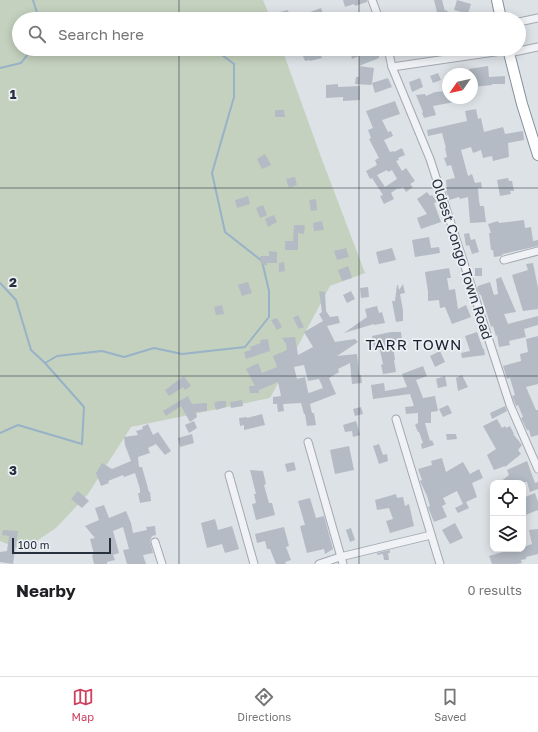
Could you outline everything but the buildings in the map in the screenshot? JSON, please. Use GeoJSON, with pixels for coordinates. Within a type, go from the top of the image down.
{"type":"FeatureCollection","features":[{"type":"Feature","properties":{"kind":"highway"},"geometry":{"type":"LineString","coordinates":[[496,0],[499,12]]}},
{"type":"Feature","properties":{"kind":"highway"},"geometry":{"type":"LineString","coordinates":[[509,56],[538,155]]}},
{"type":"Feature","properties":{"kind":"street"},"geometry":{"type":"LineString","coordinates":[[372,0],[377,12]]}},
{"type":"Feature","properties":{"kind":"street"},"geometry":{"type":"LineString","coordinates":[[526,21],[538,18]]}},
{"type":"Feature","properties":{"kind":"street"},"geometry":{"type":"LineString","coordinates":[[526,49],[538,47]]}},
{"type":"Feature","properties":{"kind":"street","name":"Oldest Congo Town Road"},"geometry":{"type":"LineString","coordinates":[[390,56],[392,67],[430,159],[510,404],[538,469]]}},
{"type":"Feature","properties":{"kind":"street"},"geometry":{"type":"LineString","coordinates":[[392,67],[472,56]]}},
{"type":"Feature","properties":{"kind":"street"},"geometry":{"type":"LineString","coordinates":[[504,260],[538,251]]}},
{"type":"Feature","properties":{"kind":"street"},"geometry":{"type":"LineString","coordinates":[[396,419],[440,564]]}},
{"type":"Feature","properties":{"kind":"street"},"geometry":{"type":"LineString","coordinates":[[308,442],[342,560]]}},
{"type":"Feature","properties":{"kind":"street"},"geometry":{"type":"LineString","coordinates":[[229,475],[254,564]]}},
{"type":"Feature","properties":{"kind":"street"},"geometry":{"type":"LineString","coordinates":[[319,564],[342,560],[431,535]]}},
{"type":"Feature","properties":{"kind":"street"},"geometry":{"type":"LineString","coordinates":[[155,542],[162,564]]}},
{"type":"Feature","properties":{"kind":"green space"},"geometry":{"type":"Polygon","coordinates":[[[0,0],[263,0],[268,12],[12,12],[12,56],[285,56],[365,273],[330,286],[270,398],[131,427],[88,494],[56,528],[23,550],[0,541],[0,0]]]}},
{"type":"Feature","properties":{"kind":"waterway"},"geometry":{"type":"LineString","coordinates":[[33,0],[37,12]]}},
{"type":"Feature","properties":{"kind":"waterway"},"geometry":{"type":"LineString","coordinates":[[0,68],[21,63],[26,56]]}},
{"type":"Feature","properties":{"kind":"waterway"},"geometry":{"type":"LineString","coordinates":[[45,363],[57,356],[102,351],[124,357],[154,348],[182,354],[245,347],[269,317],[269,291],[262,261],[225,232],[212,173],[234,97],[234,64],[223,56]]}},
{"type":"Feature","properties":{"kind":"waterway"},"geometry":{"type":"LineString","coordinates":[[0,283],[16,300],[31,350],[45,363],[84,407],[82,444],[18,425],[0,433]]}},
{"type":"Feature","properties":{"kind":"district","name":"TARR TOWN"},"geometry":{"type":"Point","coordinates":[414,345]}}]}
